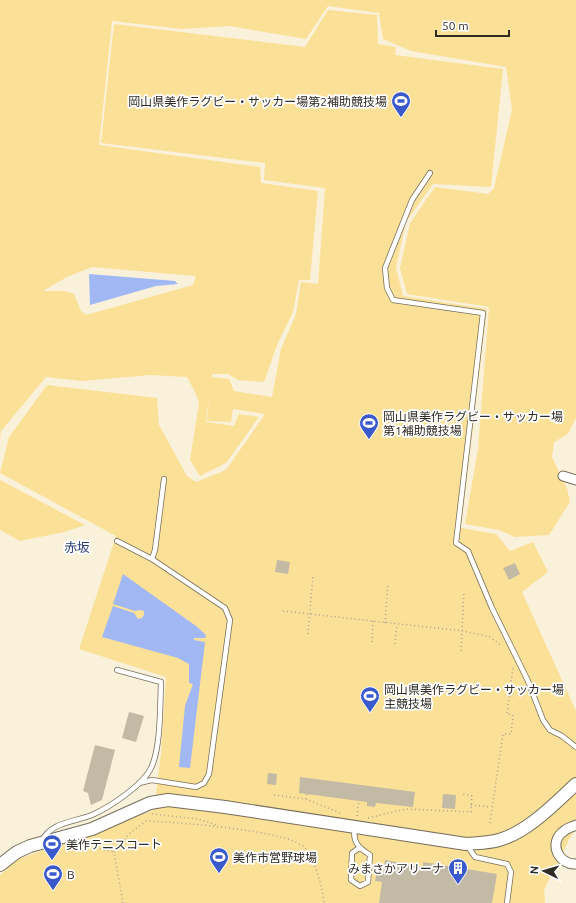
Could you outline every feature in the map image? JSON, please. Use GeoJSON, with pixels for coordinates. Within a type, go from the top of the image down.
{"type":"FeatureCollection","features":[{"type":"Feature","properties":{"kind":"street"},"geometry":{"type":"LineString","coordinates":[[563,476],[576,480]]}},
{"type":"Feature","properties":{"kind":"street"},"geometry":{"type":"LineString","coordinates":[[0,865],[17,852],[41,842],[92,829],[150,803],[168,800],[356,823],[466,844],[500,840],[534,821],[576,784]]}},
{"type":"Feature","properties":{"kind":"street"},"geometry":{"type":"LineString","coordinates":[[576,825],[564,831],[558,837],[556,844],[557,852],[561,860],[569,864],[576,864]]}},
{"type":"Feature","properties":{"kind":"lane"},"geometry":{"type":"LineString","coordinates":[[430,173],[412,200],[385,268],[387,288],[392,300],[483,313],[456,543],[468,551],[492,608],[528,681],[542,720],[550,730],[562,736],[576,747]]}},
{"type":"Feature","properties":{"kind":"lane"},"geometry":{"type":"LineString","coordinates":[[152,559],[155,550],[164,479]]}},
{"type":"Feature","properties":{"kind":"lane"},"geometry":{"type":"LineString","coordinates":[[117,541],[152,559],[226,608],[230,620],[209,774],[204,783],[196,787],[152,780],[139,783]]}},
{"type":"Feature","properties":{"kind":"lane"},"geometry":{"type":"LineString","coordinates":[[41,842],[45,834],[54,827],[92,815],[110,805],[139,783],[151,769],[155,758],[161,682],[118,670]]}},
{"type":"Feature","properties":{"kind":"lane"},"geometry":{"type":"LineString","coordinates":[[356,823],[354,834],[359,848],[370,855],[368,882],[360,886],[352,880],[352,853],[359,848]]}},
{"type":"Feature","properties":{"kind":"lane"},"geometry":{"type":"LineString","coordinates":[[466,844],[475,857],[507,864],[511,872],[507,903]]}},
{"type":"Feature","properties":{"kind":"path"},"geometry":{"type":"LineString","coordinates":[[308,634],[313,575]]}},
{"type":"Feature","properties":{"kind":"path"},"geometry":{"type":"LineString","coordinates":[[385,623],[388,583]]}},
{"type":"Feature","properties":{"kind":"path"},"geometry":{"type":"LineString","coordinates":[[461,651],[464,591]]}},
{"type":"Feature","properties":{"kind":"path"},"geometry":{"type":"LineString","coordinates":[[282,611],[463,631],[490,637],[502,646]]}},
{"type":"Feature","properties":{"kind":"path"},"geometry":{"type":"LineString","coordinates":[[372,642],[374,621]]}},
{"type":"Feature","properties":{"kind":"path"},"geometry":{"type":"LineString","coordinates":[[395,644],[397,624]]}},
{"type":"Feature","properties":{"kind":"path"},"geometry":{"type":"LineString","coordinates":[[490,823],[503,734],[511,734],[513,715],[507,714],[514,660]]}},
{"type":"Feature","properties":{"kind":"path"},"geometry":{"type":"LineString","coordinates":[[306,799],[307,794]]}},
{"type":"Feature","properties":{"kind":"path"},"geometry":{"type":"LineString","coordinates":[[359,801],[356,823],[406,808],[471,812],[472,796],[461,794]]}},
{"type":"Feature","properties":{"kind":"path"},"geometry":{"type":"LineString","coordinates":[[274,795],[306,799],[342,814]]}},
{"type":"Feature","properties":{"kind":"path"},"geometry":{"type":"LineString","coordinates":[[472,805],[492,807]]}},
{"type":"Feature","properties":{"kind":"path"},"geometry":{"type":"LineString","coordinates":[[156,811],[148,813],[197,819],[220,826]]}},
{"type":"Feature","properties":{"kind":"path"},"geometry":{"type":"LineString","coordinates":[[122,903],[114,852],[130,833],[146,821],[220,826],[287,838],[304,847],[320,879],[324,903]]}},
{"type":"Feature","properties":{"kind":"path"},"geometry":{"type":"LineString","coordinates":[[96,848],[114,852]]}},
{"type":"Feature","properties":{"kind":"shaded area"},"geometry":{"type":"Polygon","coordinates":[[[0,0],[576,0],[576,418],[568,434],[554,442],[552,457],[567,488],[570,502],[549,535],[515,537],[499,530],[465,524],[478,449],[489,307],[407,294],[400,268],[410,223],[435,187],[488,194],[494,188],[512,110],[506,67],[411,51],[383,39],[379,13],[328,6],[306,39],[229,26],[182,29],[112,21],[99,145],[260,167],[261,183],[318,191],[310,280],[299,280],[293,312],[277,345],[264,382],[238,380],[228,374],[212,374],[212,377],[229,379],[234,391],[272,397],[281,349],[296,314],[301,282],[318,284],[325,188],[264,180],[265,163],[101,143],[114,24],[305,47],[328,10],[377,15],[378,44],[396,47],[395,55],[503,69],[491,187],[433,184],[406,222],[396,267],[403,296],[487,309],[461,528],[496,534],[510,551],[533,542],[548,572],[522,592],[576,711],[576,826],[544,890],[545,903],[0,903],[0,875],[16,860],[154,810],[161,753],[166,677],[79,649],[116,536],[0,473],[9,437],[47,385],[157,398],[159,425],[187,476],[196,482],[226,470],[265,414],[233,409],[231,422],[207,421],[209,396],[206,422],[234,426],[239,414],[259,417],[226,463],[200,476],[190,460],[199,403],[187,377],[150,375],[82,381],[46,377],[1,431],[0,441],[0,0]],[[92,267],[67,277],[43,291],[64,291],[74,294],[81,311],[86,315],[193,285],[196,276],[92,267]]]}},
{"type":"Feature","properties":{"kind":"shaded area"},"geometry":{"type":"Polygon","coordinates":[[[0,480],[85,525],[64,532],[20,541],[0,530],[0,480]]]}},
{"type":"Feature","properties":{"kind":"water"},"geometry":{"type":"Polygon","coordinates":[[[89,274],[175,281],[178,284],[156,286],[90,305],[89,274]]]}},
{"type":"Feature","properties":{"kind":"water"},"geometry":{"type":"Polygon","coordinates":[[[123,574],[196,626],[206,635],[205,638],[194,638],[194,640],[205,642],[190,768],[179,767],[185,706],[193,684],[189,683],[189,664],[178,658],[102,637],[113,606],[134,613],[138,619],[142,618],[144,615],[144,611],[135,611],[113,604],[123,574]]]}},
{"type":"Feature","properties":{"kind":"building"},"geometry":{"type":"Polygon","coordinates":[[[277,560],[290,562],[288,574],[275,572],[277,560]]]}},
{"type":"Feature","properties":{"kind":"building"},"geometry":{"type":"Polygon","coordinates":[[[515,563],[520,574],[509,580],[503,568],[515,563]]]}},
{"type":"Feature","properties":{"kind":"building"},"geometry":{"type":"Polygon","coordinates":[[[129,712],[144,716],[136,742],[122,738],[129,712]]]}},
{"type":"Feature","properties":{"kind":"building"},"geometry":{"type":"Polygon","coordinates":[[[95,745],[115,750],[102,800],[91,805],[88,793],[83,791],[95,745]]]}},
{"type":"Feature","properties":{"kind":"building"},"geometry":{"type":"Polygon","coordinates":[[[268,773],[277,774],[276,785],[267,784],[268,773]]]}},
{"type":"Feature","properties":{"kind":"building"},"geometry":{"type":"Polygon","coordinates":[[[300,777],[415,792],[413,807],[376,803],[375,807],[367,806],[367,802],[299,793],[300,777]]]}},
{"type":"Feature","properties":{"kind":"building"},"geometry":{"type":"Polygon","coordinates":[[[443,794],[456,795],[455,809],[442,808],[443,794]]]}},
{"type":"Feature","properties":{"kind":"building","name":"みまさかアリーナ"},"geometry":{"type":"Polygon","coordinates":[[[385,860],[423,867],[423,862],[497,874],[492,903],[379,903],[382,882],[375,881],[377,871],[383,872],[385,860]]]}},
{"type":"Feature","properties":{"kind":"place","name":"岡山県美作ラグビー・サッカー場第2補助競技場"},"geometry":{"type":"Point","coordinates":[401,118]}},
{"type":"Feature","properties":{"kind":"place","name":"岡山県美作ラグビー・サッカー場 第1補助競技場"},"geometry":{"type":"Point","coordinates":[369,440]}},
{"type":"Feature","properties":{"kind":"place","name":"岡山県美作ラグビー・サッカー場 主競技場"},"geometry":{"type":"Point","coordinates":[370,713]}},
{"type":"Feature","properties":{"kind":"place","name":"美作テニスコート"},"geometry":{"type":"Point","coordinates":[52,861]}},
{"type":"Feature","properties":{"kind":"place","name":"美作市営野球場"},"geometry":{"type":"Point","coordinates":[219,874]}},
{"type":"Feature","properties":{"kind":"place","name":"みまさかアリーナ"},"geometry":{"type":"Point","coordinates":[458,885]}},
{"type":"Feature","properties":{"kind":"place","name":"B"},"geometry":{"type":"Point","coordinates":[53,891]}},
{"type":"Feature","properties":{"kind":"district","name":"赤坂"},"geometry":{"type":"Point","coordinates":[77,547]}}]}
